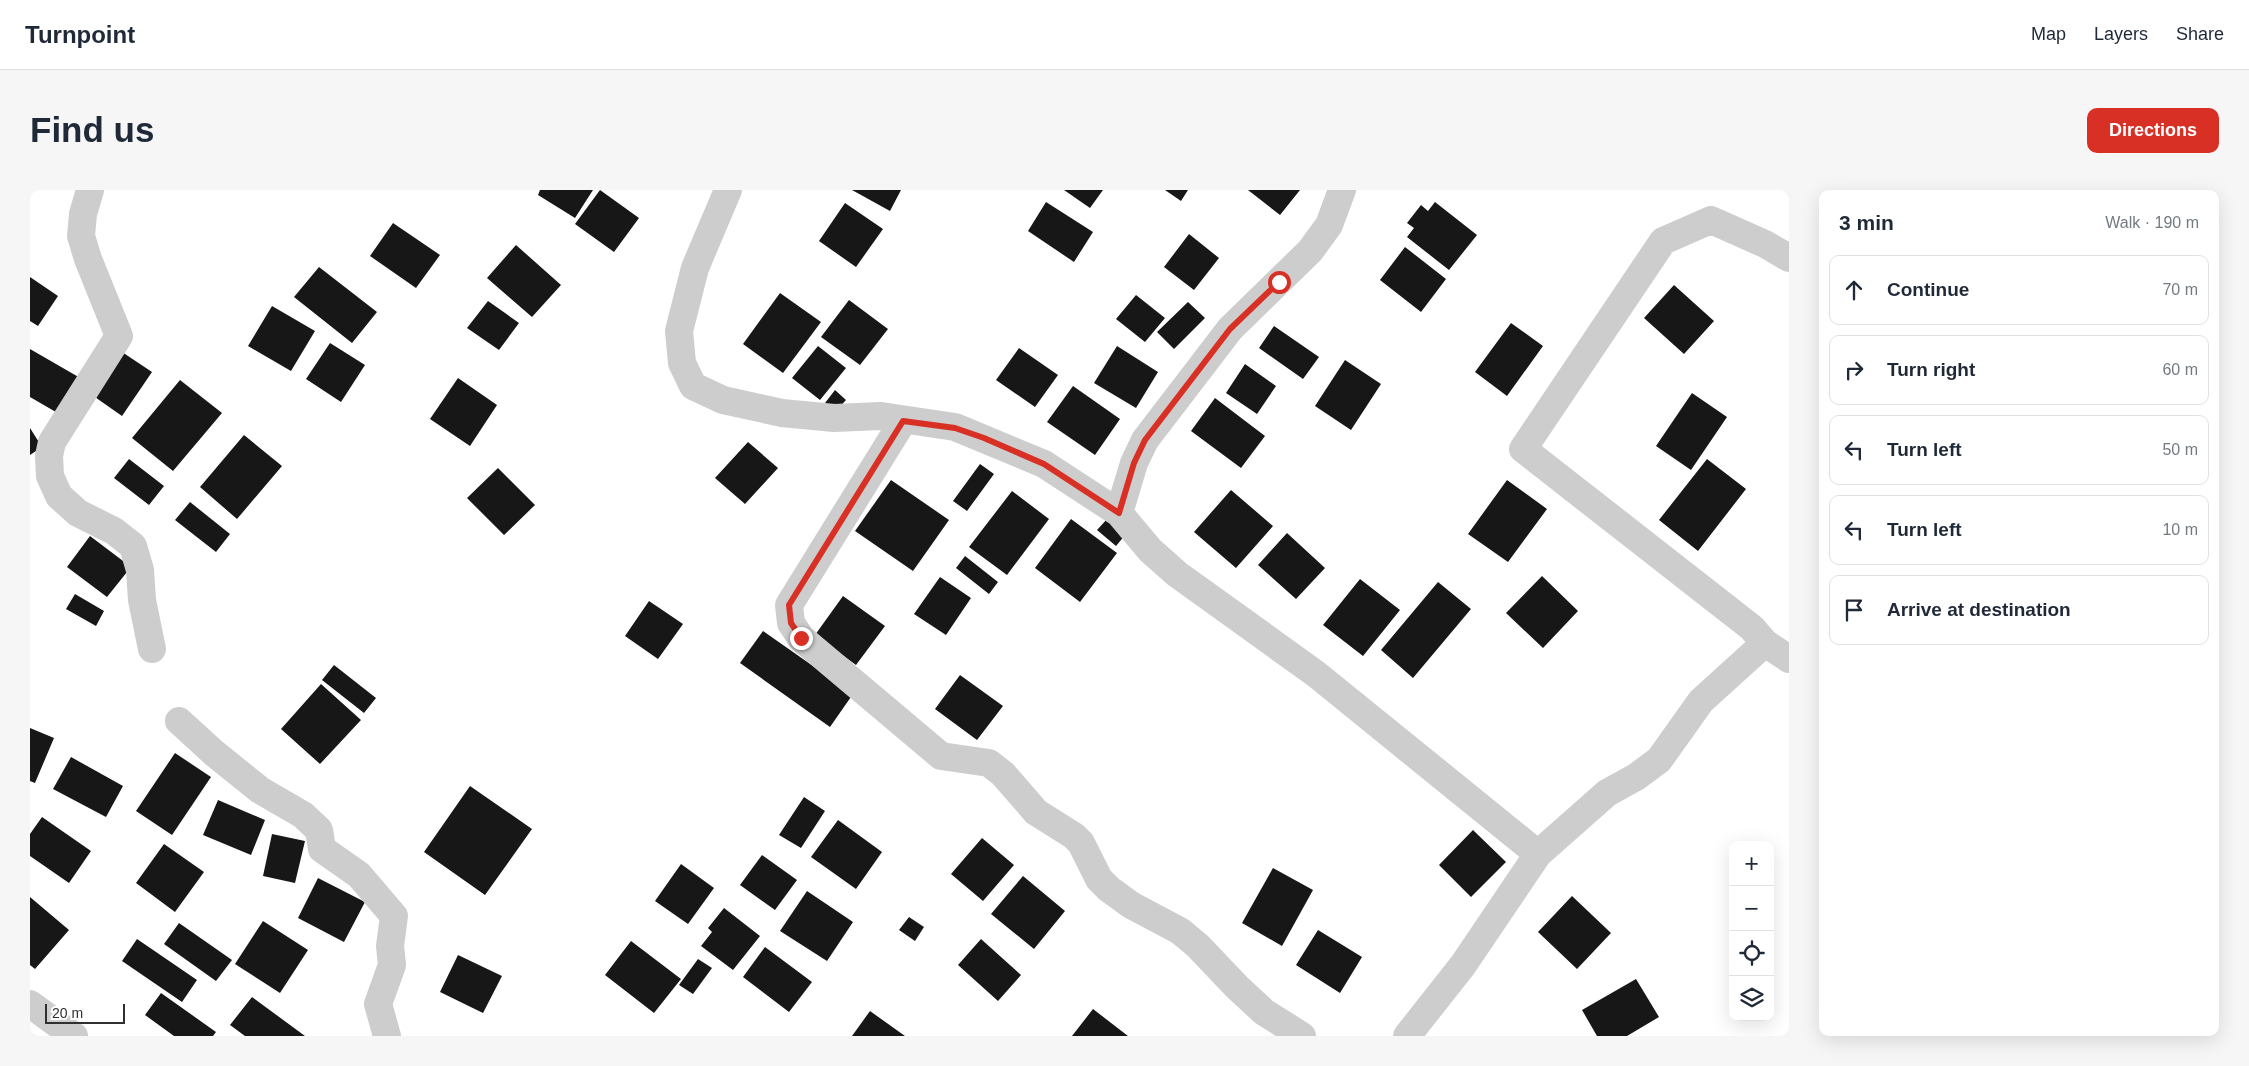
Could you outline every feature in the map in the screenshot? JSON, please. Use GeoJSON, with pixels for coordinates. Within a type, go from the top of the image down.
{"type":"FeatureCollection","features":[{"type":"Feature","properties":{"kind":"street"},"geometry":{"type":"LineString","coordinates":[[90,190],[83,214],[81,236],[88,259],[119,336],[52,442],[49,456],[50,476],[59,496],[78,513],[114,530],[133,546],[140,570],[142,600],[152,649]]}},
{"type":"Feature","properties":{"kind":"street"},"geometry":{"type":"LineString","coordinates":[[728,190],[695,268],[679,331],[682,363],[693,386],[723,400],[782,413],[834,418],[881,416],[955,428],[984,438],[1044,464],[1119,513],[1150,550],[1177,574],[1316,674],[1538,854]]}},
{"type":"Feature","properties":{"kind":"street"},"geometry":{"type":"LineString","coordinates":[[1119,513],[1134,463],[1145,440],[1230,329],[1310,251],[1329,225],[1342,190]]}},
{"type":"Feature","properties":{"kind":"street"},"geometry":{"type":"LineString","coordinates":[[1789,258],[1765,244],[1711,220],[1663,241],[1523,449],[1752,628],[1765,643],[1789,659]]}},
{"type":"Feature","properties":{"kind":"street"},"geometry":{"type":"LineString","coordinates":[[903,421],[789,605],[791,623],[801,638],[941,756],[989,763],[1003,774],[1036,812],[1074,836],[1081,843],[1099,880],[1109,889],[1131,904],[1180,931],[1198,946],[1236,987],[1264,1012],[1302,1036]]}},
{"type":"Feature","properties":{"kind":"street"},"geometry":{"type":"LineString","coordinates":[[1407,1036],[1463,965],[1538,854],[1607,793],[1636,777],[1659,760],[1701,701],[1742,661],[1765,643]]}},
{"type":"Feature","properties":{"kind":"street"},"geometry":{"type":"LineString","coordinates":[[178,721],[214,754],[260,790],[303,815],[319,830],[322,849],[359,876],[394,916],[390,946],[392,965],[378,1004],[386,1036]]}},
{"type":"Feature","properties":{"kind":"street"},"geometry":{"type":"LineString","coordinates":[[30,1004],[74,1036]]}},
{"type":"Feature","properties":{"kind":"building"},"geometry":{"type":"Polygon","coordinates":[[[540,190],[593,190],[575,218],[538,195],[540,190]]]}},
{"type":"Feature","properties":{"kind":"building"},"geometry":{"type":"Polygon","coordinates":[[[600,190],[639,218],[614,252],[575,224],[600,190]]]}},
{"type":"Feature","properties":{"kind":"building"},"geometry":{"type":"Polygon","coordinates":[[[852,190],[901,190],[890,211],[852,190]]]}},
{"type":"Feature","properties":{"kind":"building"},"geometry":{"type":"Polygon","coordinates":[[[1064,190],[1103,190],[1090,208],[1064,190]]]}},
{"type":"Feature","properties":{"kind":"building"},"geometry":{"type":"Polygon","coordinates":[[[1165,190],[1188,190],[1181,201],[1165,190]]]}},
{"type":"Feature","properties":{"kind":"building"},"geometry":{"type":"Polygon","coordinates":[[[1248,190],[1300,190],[1280,215],[1248,190]]]}},
{"type":"Feature","properties":{"kind":"building"},"geometry":{"type":"Polygon","coordinates":[[[1046,202],[1093,232],[1074,262],[1028,231],[1046,202]]]}},
{"type":"Feature","properties":{"kind":"building"},"geometry":{"type":"Polygon","coordinates":[[[1435,202],[1477,235],[1449,270],[1407,237],[1414,228],[1407,223],[1421,205],[1428,211],[1435,202]]]}},
{"type":"Feature","properties":{"kind":"building"},"geometry":{"type":"Polygon","coordinates":[[[845,203],[883,229],[856,267],[819,241],[845,203]]]}},
{"type":"Feature","properties":{"kind":"building"},"geometry":{"type":"Polygon","coordinates":[[[393,223],[440,255],[416,288],[370,256],[393,223]]]}},
{"type":"Feature","properties":{"kind":"building"},"geometry":{"type":"Polygon","coordinates":[[[1189,234],[1219,258],[1194,290],[1164,267],[1189,234]]]}},
{"type":"Feature","properties":{"kind":"building"},"geometry":{"type":"Polygon","coordinates":[[[516,245],[561,285],[532,317],[487,278],[516,245]]]}},
{"type":"Feature","properties":{"kind":"building"},"geometry":{"type":"Polygon","coordinates":[[[1405,247],[1446,279],[1421,312],[1380,280],[1405,247]]]}},
{"type":"Feature","properties":{"kind":"building"},"geometry":{"type":"Polygon","coordinates":[[[319,267],[377,312],[352,343],[294,297],[319,267]]]}},
{"type":"Feature","properties":{"kind":"building"},"geometry":{"type":"Polygon","coordinates":[[[30,277],[58,296],[38,326],[30,321],[30,277]]]}},
{"type":"Feature","properties":{"kind":"building"},"geometry":{"type":"Polygon","coordinates":[[[1674,285],[1714,321],[1684,354],[1644,318],[1674,285]]]}},
{"type":"Feature","properties":{"kind":"building"},"geometry":{"type":"Polygon","coordinates":[[[780,293],[821,322],[783,373],[743,344],[780,293]]]}},
{"type":"Feature","properties":{"kind":"building"},"geometry":{"type":"Polygon","coordinates":[[[1136,295],[1165,318],[1145,342],[1116,319],[1136,295]]]}},
{"type":"Feature","properties":{"kind":"building"},"geometry":{"type":"Polygon","coordinates":[[[849,300],[888,329],[860,365],[821,337],[849,300]]]}},
{"type":"Feature","properties":{"kind":"building"},"geometry":{"type":"Polygon","coordinates":[[[488,301],[519,323],[499,350],[467,328],[488,301]]]}},
{"type":"Feature","properties":{"kind":"building"},"geometry":{"type":"Polygon","coordinates":[[[1188,302],[1205,318],[1174,349],[1157,332],[1188,302]]]}},
{"type":"Feature","properties":{"kind":"building"},"geometry":{"type":"Polygon","coordinates":[[[272,306],[315,331],[291,371],[248,346],[272,306]]]}},
{"type":"Feature","properties":{"kind":"building"},"geometry":{"type":"Polygon","coordinates":[[[1511,323],[1543,346],[1507,396],[1475,372],[1511,323]]]}},
{"type":"Feature","properties":{"kind":"building"},"geometry":{"type":"Polygon","coordinates":[[[1274,326],[1319,357],[1303,379],[1259,348],[1274,326]]]}},
{"type":"Feature","properties":{"kind":"building"},"geometry":{"type":"Polygon","coordinates":[[[330,343],[365,365],[341,402],[306,379],[330,343]]]}},
{"type":"Feature","properties":{"kind":"building"},"geometry":{"type":"Polygon","coordinates":[[[818,346],[846,368],[820,400],[792,378],[818,346]]]}},
{"type":"Feature","properties":{"kind":"building"},"geometry":{"type":"Polygon","coordinates":[[[1117,346],[1158,372],[1136,408],[1094,383],[1117,346]]]}},
{"type":"Feature","properties":{"kind":"building"},"geometry":{"type":"Polygon","coordinates":[[[1019,348],[1058,375],[1035,407],[996,380],[1019,348]]]}},
{"type":"Feature","properties":{"kind":"building"},"geometry":{"type":"Polygon","coordinates":[[[30,349],[82,379],[61,415],[30,397],[30,349]]]}},
{"type":"Feature","properties":{"kind":"building"},"geometry":{"type":"Polygon","coordinates":[[[122,352],[152,372],[122,416],[92,395],[122,352]]]}},
{"type":"Feature","properties":{"kind":"building"},"geometry":{"type":"Polygon","coordinates":[[[1345,360],[1381,384],[1351,430],[1315,406],[1345,360]]]}},
{"type":"Feature","properties":{"kind":"building"},"geometry":{"type":"Polygon","coordinates":[[[1245,364],[1276,386],[1257,414],[1226,393],[1245,364]]]}},
{"type":"Feature","properties":{"kind":"building"},"geometry":{"type":"Polygon","coordinates":[[[458,378],[497,405],[470,446],[430,419],[458,378]]]}},
{"type":"Feature","properties":{"kind":"building"},"geometry":{"type":"Polygon","coordinates":[[[180,380],[222,413],[173,471],[132,438],[180,380]]]}},
{"type":"Feature","properties":{"kind":"building"},"geometry":{"type":"Polygon","coordinates":[[[1073,386],[1120,419],[1095,455],[1047,422],[1073,386]]]}},
{"type":"Feature","properties":{"kind":"building"},"geometry":{"type":"Polygon","coordinates":[[[835,390],[846,400],[835,412],[825,403],[835,390]]]}},
{"type":"Feature","properties":{"kind":"building"},"geometry":{"type":"Polygon","coordinates":[[[1692,393],[1727,417],[1691,470],[1656,446],[1692,393]]]}},
{"type":"Feature","properties":{"kind":"building"},"geometry":{"type":"Polygon","coordinates":[[[1215,398],[1265,436],[1241,468],[1191,431],[1215,398]]]}},
{"type":"Feature","properties":{"kind":"building"},"geometry":{"type":"Polygon","coordinates":[[[30,428],[42,447],[30,455],[30,428]]]}},
{"type":"Feature","properties":{"kind":"building"},"geometry":{"type":"Polygon","coordinates":[[[244,435],[282,466],[237,519],[200,487],[244,435]]]}},
{"type":"Feature","properties":{"kind":"building"},"geometry":{"type":"Polygon","coordinates":[[[748,442],[778,468],[745,504],[715,478],[748,442]]]}},
{"type":"Feature","properties":{"kind":"building"},"geometry":{"type":"Polygon","coordinates":[[[129,459],[164,486],[149,505],[114,478],[129,459]]]}},
{"type":"Feature","properties":{"kind":"building"},"geometry":{"type":"Polygon","coordinates":[[[1707,459],[1746,489],[1698,551],[1659,520],[1707,459]]]}},
{"type":"Feature","properties":{"kind":"building"},"geometry":{"type":"Polygon","coordinates":[[[980,464],[994,474],[967,511],[953,501],[980,464]]]}},
{"type":"Feature","properties":{"kind":"building"},"geometry":{"type":"Polygon","coordinates":[[[498,468],[535,505],[504,535],[467,498],[498,468]]]}},
{"type":"Feature","properties":{"kind":"building"},"geometry":{"type":"Polygon","coordinates":[[[891,480],[949,520],[913,571],[855,531],[891,480]]]}},
{"type":"Feature","properties":{"kind":"building"},"geometry":{"type":"Polygon","coordinates":[[[1507,480],[1547,509],[1508,562],[1468,534],[1507,480]]]}},
{"type":"Feature","properties":{"kind":"building"},"geometry":{"type":"Polygon","coordinates":[[[1231,490],[1273,526],[1236,568],[1194,532],[1231,490]]]}},
{"type":"Feature","properties":{"kind":"building"},"geometry":{"type":"Polygon","coordinates":[[[1012,491],[1049,519],[1007,575],[969,547],[1012,491]]]}},
{"type":"Feature","properties":{"kind":"building"},"geometry":{"type":"Polygon","coordinates":[[[190,502],[230,534],[216,552],[175,520],[190,502]]]}},
{"type":"Feature","properties":{"kind":"building"},"geometry":{"type":"Polygon","coordinates":[[[1108,518],[1126,534],[1116,546],[1097,530],[1108,518]]]}},
{"type":"Feature","properties":{"kind":"building"},"geometry":{"type":"Polygon","coordinates":[[[1071,519],[1117,553],[1080,602],[1035,568],[1071,519]]]}},
{"type":"Feature","properties":{"kind":"building"},"geometry":{"type":"Polygon","coordinates":[[[1287,533],[1325,568],[1296,599],[1258,565],[1287,533]]]}},
{"type":"Feature","properties":{"kind":"building"},"geometry":{"type":"Polygon","coordinates":[[[90,536],[131,567],[107,597],[67,567],[90,536]]]}},
{"type":"Feature","properties":{"kind":"building"},"geometry":{"type":"Polygon","coordinates":[[[965,556],[998,582],[989,594],[956,568],[965,556]]]}},
{"type":"Feature","properties":{"kind":"building"},"geometry":{"type":"Polygon","coordinates":[[[1542,576],[1578,611],[1543,648],[1506,613],[1542,576]]]}},
{"type":"Feature","properties":{"kind":"building"},"geometry":{"type":"Polygon","coordinates":[[[940,577],[971,598],[946,635],[914,614],[940,577]]]}},
{"type":"Feature","properties":{"kind":"building"},"geometry":{"type":"Polygon","coordinates":[[[1360,579],[1400,610],[1363,656],[1323,625],[1360,579]]]}},
{"type":"Feature","properties":{"kind":"building"},"geometry":{"type":"Polygon","coordinates":[[[1438,582],[1471,609],[1413,678],[1381,650],[1438,582]]]}},
{"type":"Feature","properties":{"kind":"building"},"geometry":{"type":"Polygon","coordinates":[[[75,594],[104,611],[96,626],[66,609],[75,594]]]}},
{"type":"Feature","properties":{"kind":"building"},"geometry":{"type":"Polygon","coordinates":[[[843,596],[885,626],[856,665],[815,635],[843,596]]]}},
{"type":"Feature","properties":{"kind":"building"},"geometry":{"type":"Polygon","coordinates":[[[649,601],[683,624],[658,659],[625,636],[649,601]]]}},
{"type":"Feature","properties":{"kind":"building"},"geometry":{"type":"Polygon","coordinates":[[[763,631],[853,694],[830,727],[740,663],[763,631]]]}},
{"type":"Feature","properties":{"kind":"building"},"geometry":{"type":"Polygon","coordinates":[[[334,665],[376,698],[364,713],[322,680],[334,665]]]}},
{"type":"Feature","properties":{"kind":"building"},"geometry":{"type":"Polygon","coordinates":[[[960,675],[1003,706],[977,740],[935,709],[960,675]]]}},
{"type":"Feature","properties":{"kind":"building"},"geometry":{"type":"Polygon","coordinates":[[[321,684],[361,720],[320,764],[281,729],[321,684]]]}},
{"type":"Feature","properties":{"kind":"building"},"geometry":{"type":"Polygon","coordinates":[[[30,728],[54,738],[35,783],[30,781],[30,728]]]}},
{"type":"Feature","properties":{"kind":"building"},"geometry":{"type":"Polygon","coordinates":[[[175,753],[211,777],[172,835],[136,811],[175,753]]]}},
{"type":"Feature","properties":{"kind":"building"},"geometry":{"type":"Polygon","coordinates":[[[71,757],[123,786],[106,817],[53,789],[71,757]]]}},
{"type":"Feature","properties":{"kind":"building"},"geometry":{"type":"Polygon","coordinates":[[[470,786],[532,829],[485,895],[424,852],[470,786]]]}},
{"type":"Feature","properties":{"kind":"building"},"geometry":{"type":"Polygon","coordinates":[[[804,797],[825,811],[801,848],[779,835],[804,797]]]}},
{"type":"Feature","properties":{"kind":"building"},"geometry":{"type":"Polygon","coordinates":[[[218,800],[265,820],[251,855],[203,835],[218,800]]]}},
{"type":"Feature","properties":{"kind":"building"},"geometry":{"type":"Polygon","coordinates":[[[42,817],[91,851],[69,883],[30,856],[30,834],[42,817]]]}},
{"type":"Feature","properties":{"kind":"building"},"geometry":{"type":"Polygon","coordinates":[[[838,820],[882,852],[856,889],[811,857],[838,820]]]}},
{"type":"Feature","properties":{"kind":"building"},"geometry":{"type":"Polygon","coordinates":[[[1473,830],[1506,862],[1471,897],[1439,865],[1473,830]]]}},
{"type":"Feature","properties":{"kind":"building"},"geometry":{"type":"Polygon","coordinates":[[[272,834],[305,841],[295,883],[263,876],[272,834]]]}},
{"type":"Feature","properties":{"kind":"building"},"geometry":{"type":"Polygon","coordinates":[[[982,838],[1014,865],[983,901],[951,874],[982,838]]]}},
{"type":"Feature","properties":{"kind":"building"},"geometry":{"type":"Polygon","coordinates":[[[164,844],[204,872],[175,912],[136,883],[164,844]]]}},
{"type":"Feature","properties":{"kind":"building"},"geometry":{"type":"Polygon","coordinates":[[[762,855],[797,880],[775,910],[740,885],[762,855]]]}},
{"type":"Feature","properties":{"kind":"building"},"geometry":{"type":"Polygon","coordinates":[[[681,864],[714,888],[688,924],[655,901],[681,864]]]}},
{"type":"Feature","properties":{"kind":"building"},"geometry":{"type":"Polygon","coordinates":[[[1273,868],[1313,890],[1282,946],[1242,923],[1273,868]]]}},
{"type":"Feature","properties":{"kind":"building"},"geometry":{"type":"Polygon","coordinates":[[[1023,876],[1065,911],[1034,949],[991,914],[1023,876]]]}},
{"type":"Feature","properties":{"kind":"building"},"geometry":{"type":"Polygon","coordinates":[[[318,878],[365,902],[344,942],[298,918],[318,878]]]}},
{"type":"Feature","properties":{"kind":"building"},"geometry":{"type":"Polygon","coordinates":[[[807,891],[853,922],[827,961],[780,931],[807,891]]]}},
{"type":"Feature","properties":{"kind":"building"},"geometry":{"type":"Polygon","coordinates":[[[1572,896],[1611,933],[1577,969],[1538,932],[1572,896]]]}},
{"type":"Feature","properties":{"kind":"building"},"geometry":{"type":"Polygon","coordinates":[[[30,897],[69,930],[35,969],[30,965],[30,897]]]}},
{"type":"Feature","properties":{"kind":"building"},"geometry":{"type":"Polygon","coordinates":[[[724,908],[760,936],[733,970],[701,946],[712,932],[708,928],[724,908]]]}},
{"type":"Feature","properties":{"kind":"building"},"geometry":{"type":"Polygon","coordinates":[[[909,917],[924,927],[915,941],[899,930],[909,917]]]}},
{"type":"Feature","properties":{"kind":"building"},"geometry":{"type":"Polygon","coordinates":[[[263,921],[308,950],[280,993],[235,964],[263,921]]]}},
{"type":"Feature","properties":{"kind":"building"},"geometry":{"type":"Polygon","coordinates":[[[179,923],[232,960],[216,981],[164,944],[179,923]]]}},
{"type":"Feature","properties":{"kind":"building"},"geometry":{"type":"Polygon","coordinates":[[[1318,930],[1362,957],[1340,993],[1296,965],[1318,930]]]}},
{"type":"Feature","properties":{"kind":"building"},"geometry":{"type":"Polygon","coordinates":[[[137,939],[197,980],[182,1002],[122,961],[137,939]]]}},
{"type":"Feature","properties":{"kind":"building"},"geometry":{"type":"Polygon","coordinates":[[[981,939],[1021,975],[998,1001],[958,965],[981,939]]]}},
{"type":"Feature","properties":{"kind":"building"},"geometry":{"type":"Polygon","coordinates":[[[631,941],[681,979],[654,1013],[605,975],[631,941]]]}},
{"type":"Feature","properties":{"kind":"building"},"geometry":{"type":"Polygon","coordinates":[[[765,947],[812,982],[789,1012],[743,977],[765,947]]]}},
{"type":"Feature","properties":{"kind":"building"},"geometry":{"type":"Polygon","coordinates":[[[458,955],[502,976],[483,1013],[440,992],[458,955]]]}},
{"type":"Feature","properties":{"kind":"building"},"geometry":{"type":"Polygon","coordinates":[[[698,959],[712,968],[693,994],[679,985],[698,959]]]}},
{"type":"Feature","properties":{"kind":"building"},"geometry":{"type":"Polygon","coordinates":[[[1636,979],[1659,1017],[1627,1036],[1597,1036],[1582,1010],[1636,979]]]}},
{"type":"Feature","properties":{"kind":"building"},"geometry":{"type":"Polygon","coordinates":[[[161,993],[216,1032],[213,1036],[174,1036],[145,1015],[161,993]]]}},
{"type":"Feature","properties":{"kind":"building"},"geometry":{"type":"Polygon","coordinates":[[[252,997],[305,1036],[245,1036],[230,1025],[252,997]]]}},
{"type":"Feature","properties":{"kind":"building"},"geometry":{"type":"Polygon","coordinates":[[[1093,1009],[1128,1036],[1072,1036],[1093,1009]]]}},
{"type":"Feature","properties":{"kind":"building"},"geometry":{"type":"Polygon","coordinates":[[[870,1011],[905,1036],[852,1036],[870,1011]]]}},
{"type":"Feature","properties":{"kind":"route"},"geometry":{"type":"LineString","coordinates":[[801,638],[791,623],[789,605],[903,421],[955,428],[984,438],[1044,464],[1119,513],[1134,463],[1145,440],[1171,409],[1230,329],[1279,282]]}}]}
